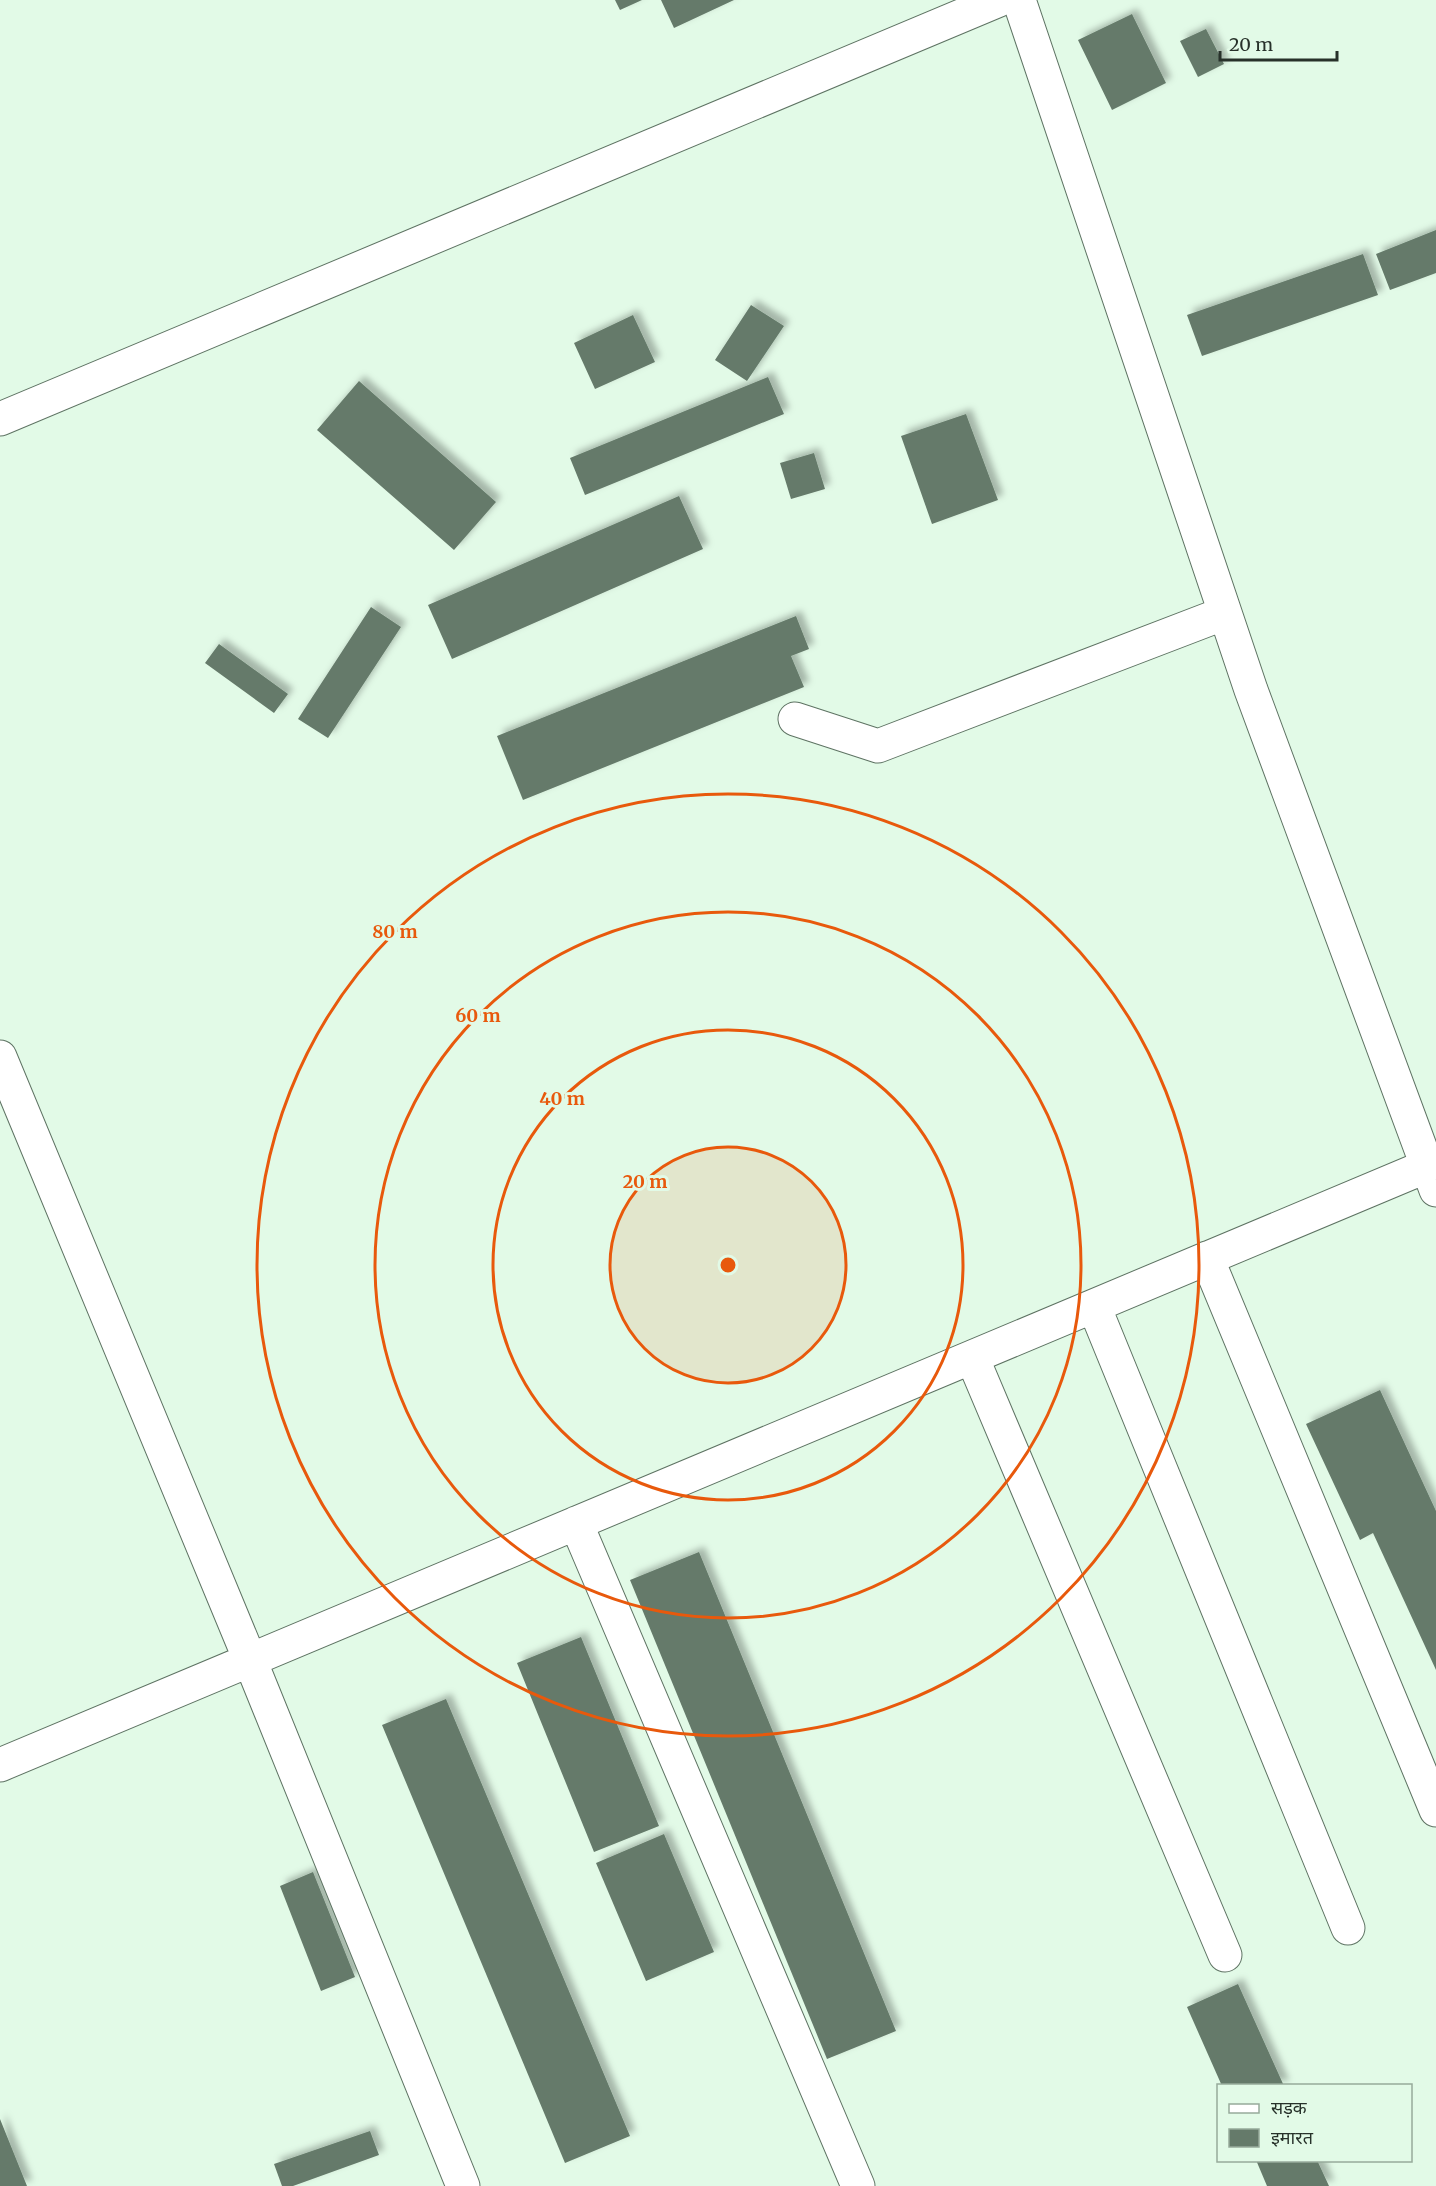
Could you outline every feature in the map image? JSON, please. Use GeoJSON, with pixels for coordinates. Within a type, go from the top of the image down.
{"type":"FeatureCollection","features":[{"type":"Feature","properties":{"kind":"street"},"geometry":{"type":"LineString","coordinates":[[0,418],[999,0]]}},
{"type":"Feature","properties":{"kind":"street"},"geometry":{"type":"LineString","coordinates":[[0,1765],[1207,1258],[1432,1178],[1251,690],[1019,0]]}},
{"type":"Feature","properties":{"kind":"street"},"geometry":{"type":"LineString","coordinates":[[795,718],[878,746],[1225,613]]}},
{"type":"Feature","properties":{"kind":"street"},"geometry":{"type":"LineString","coordinates":[[0,1057],[250,1660],[463,2186]]}},
{"type":"Feature","properties":{"kind":"street"},"geometry":{"type":"LineString","coordinates":[[1207,1258],[1436,1810]]}},
{"type":"Feature","properties":{"kind":"street"},"geometry":{"type":"LineString","coordinates":[[1094,1306],[1348,1928]]}},
{"type":"Feature","properties":{"kind":"street"},"geometry":{"type":"LineString","coordinates":[[972,1357],[1225,1955]]}},
{"type":"Feature","properties":{"kind":"street"},"geometry":{"type":"LineString","coordinates":[[576,1523],[858,2186]]}},
{"type":"Feature","properties":{"kind":"building"},"geometry":{"type":"Polygon","coordinates":[[[615,0],[642,0],[620,10],[615,0]]]}},
{"type":"Feature","properties":{"kind":"building"},"geometry":{"type":"Polygon","coordinates":[[[661,0],[734,0],[674,28],[661,0]]]}},
{"type":"Feature","properties":{"kind":"building"},"geometry":{"type":"Polygon","coordinates":[[[1132,14],[1166,83],[1112,110],[1078,40],[1132,14]]]}},
{"type":"Feature","properties":{"kind":"building"},"geometry":{"type":"Polygon","coordinates":[[[1206,29],[1224,64],[1198,77],[1180,41],[1206,29]]]}},
{"type":"Feature","properties":{"kind":"building"},"geometry":{"type":"Polygon","coordinates":[[[1436,230],[1436,273],[1390,290],[1376,254],[1436,230]]]}},
{"type":"Feature","properties":{"kind":"building"},"geometry":{"type":"Polygon","coordinates":[[[1363,254],[1378,295],[1202,356],[1187,315],[1363,254]]]}},
{"type":"Feature","properties":{"kind":"building"},"geometry":{"type":"Polygon","coordinates":[[[751,305],[784,326],[747,381],[715,360],[751,305]]]}},
{"type":"Feature","properties":{"kind":"building"},"geometry":{"type":"Polygon","coordinates":[[[633,315],[655,362],[595,389],[574,343],[633,315]]]}},
{"type":"Feature","properties":{"kind":"building"},"geometry":{"type":"Polygon","coordinates":[[[768,377],[784,414],[585,495],[570,458],[768,377]]]}},
{"type":"Feature","properties":{"kind":"building"},"geometry":{"type":"Polygon","coordinates":[[[359,381],[496,502],[454,550],[317,430],[359,381]]]}},
{"type":"Feature","properties":{"kind":"building"},"geometry":{"type":"Polygon","coordinates":[[[966,414],[998,500],[932,524],[901,436],[966,414]]]}},
{"type":"Feature","properties":{"kind":"building"},"geometry":{"type":"Polygon","coordinates":[[[814,453],[825,489],[791,499],[780,463],[814,453]]]}},
{"type":"Feature","properties":{"kind":"building"},"geometry":{"type":"Polygon","coordinates":[[[679,496],[703,549],[452,659],[428,605],[679,496]]]}},
{"type":"Feature","properties":{"kind":"building"},"geometry":{"type":"Polygon","coordinates":[[[371,607],[401,627],[328,738],[298,719],[371,607]]]}},
{"type":"Feature","properties":{"kind":"building"},"geometry":{"type":"Polygon","coordinates":[[[796,616],[809,649],[791,656],[804,687],[523,800],[497,736],[796,616]]]}},
{"type":"Feature","properties":{"kind":"building"},"geometry":{"type":"Polygon","coordinates":[[[219,644],[288,694],[274,713],[205,663],[219,644]]]}},
{"type":"Feature","properties":{"kind":"building"},"geometry":{"type":"Polygon","coordinates":[[[1380,1390],[1436,1511],[1436,1670],[1373,1533],[1360,1540],[1306,1424],[1380,1390]]]}},
{"type":"Feature","properties":{"kind":"building"},"geometry":{"type":"Polygon","coordinates":[[[699,1552],[896,2031],[827,2059],[630,1580],[699,1552]]]}},
{"type":"Feature","properties":{"kind":"building"},"geometry":{"type":"Polygon","coordinates":[[[581,1637],[659,1826],[594,1852],[517,1663],[581,1637]]]}},
{"type":"Feature","properties":{"kind":"building"},"geometry":{"type":"Polygon","coordinates":[[[446,1699],[630,2136],[565,2163],[382,1725],[446,1699]]]}},
{"type":"Feature","properties":{"kind":"building"},"geometry":{"type":"Polygon","coordinates":[[[664,1834],[714,1952],[646,1981],[596,1863],[664,1834]]]}},
{"type":"Feature","properties":{"kind":"building"},"geometry":{"type":"Polygon","coordinates":[[[313,1872],[355,1977],[321,1991],[280,1886],[313,1872]]]}},
{"type":"Feature","properties":{"kind":"building"},"geometry":{"type":"Polygon","coordinates":[[[1238,1984],[1283,2084],[1221,2084],[1187,2007],[1238,1984]]]}},
{"type":"Feature","properties":{"kind":"building"},"geometry":{"type":"Polygon","coordinates":[[[0,2119],[27,2186],[0,2186],[0,2119]]]}},
{"type":"Feature","properties":{"kind":"building"},"geometry":{"type":"Polygon","coordinates":[[[370,2131],[379,2155],[293,2186],[282,2186],[274,2164],[370,2131]]]}},
{"type":"Feature","properties":{"kind":"building"},"geometry":{"type":"Polygon","coordinates":[[[1257,2162],[1318,2162],[1329,2186],[1267,2186],[1257,2162]]]}}]}
